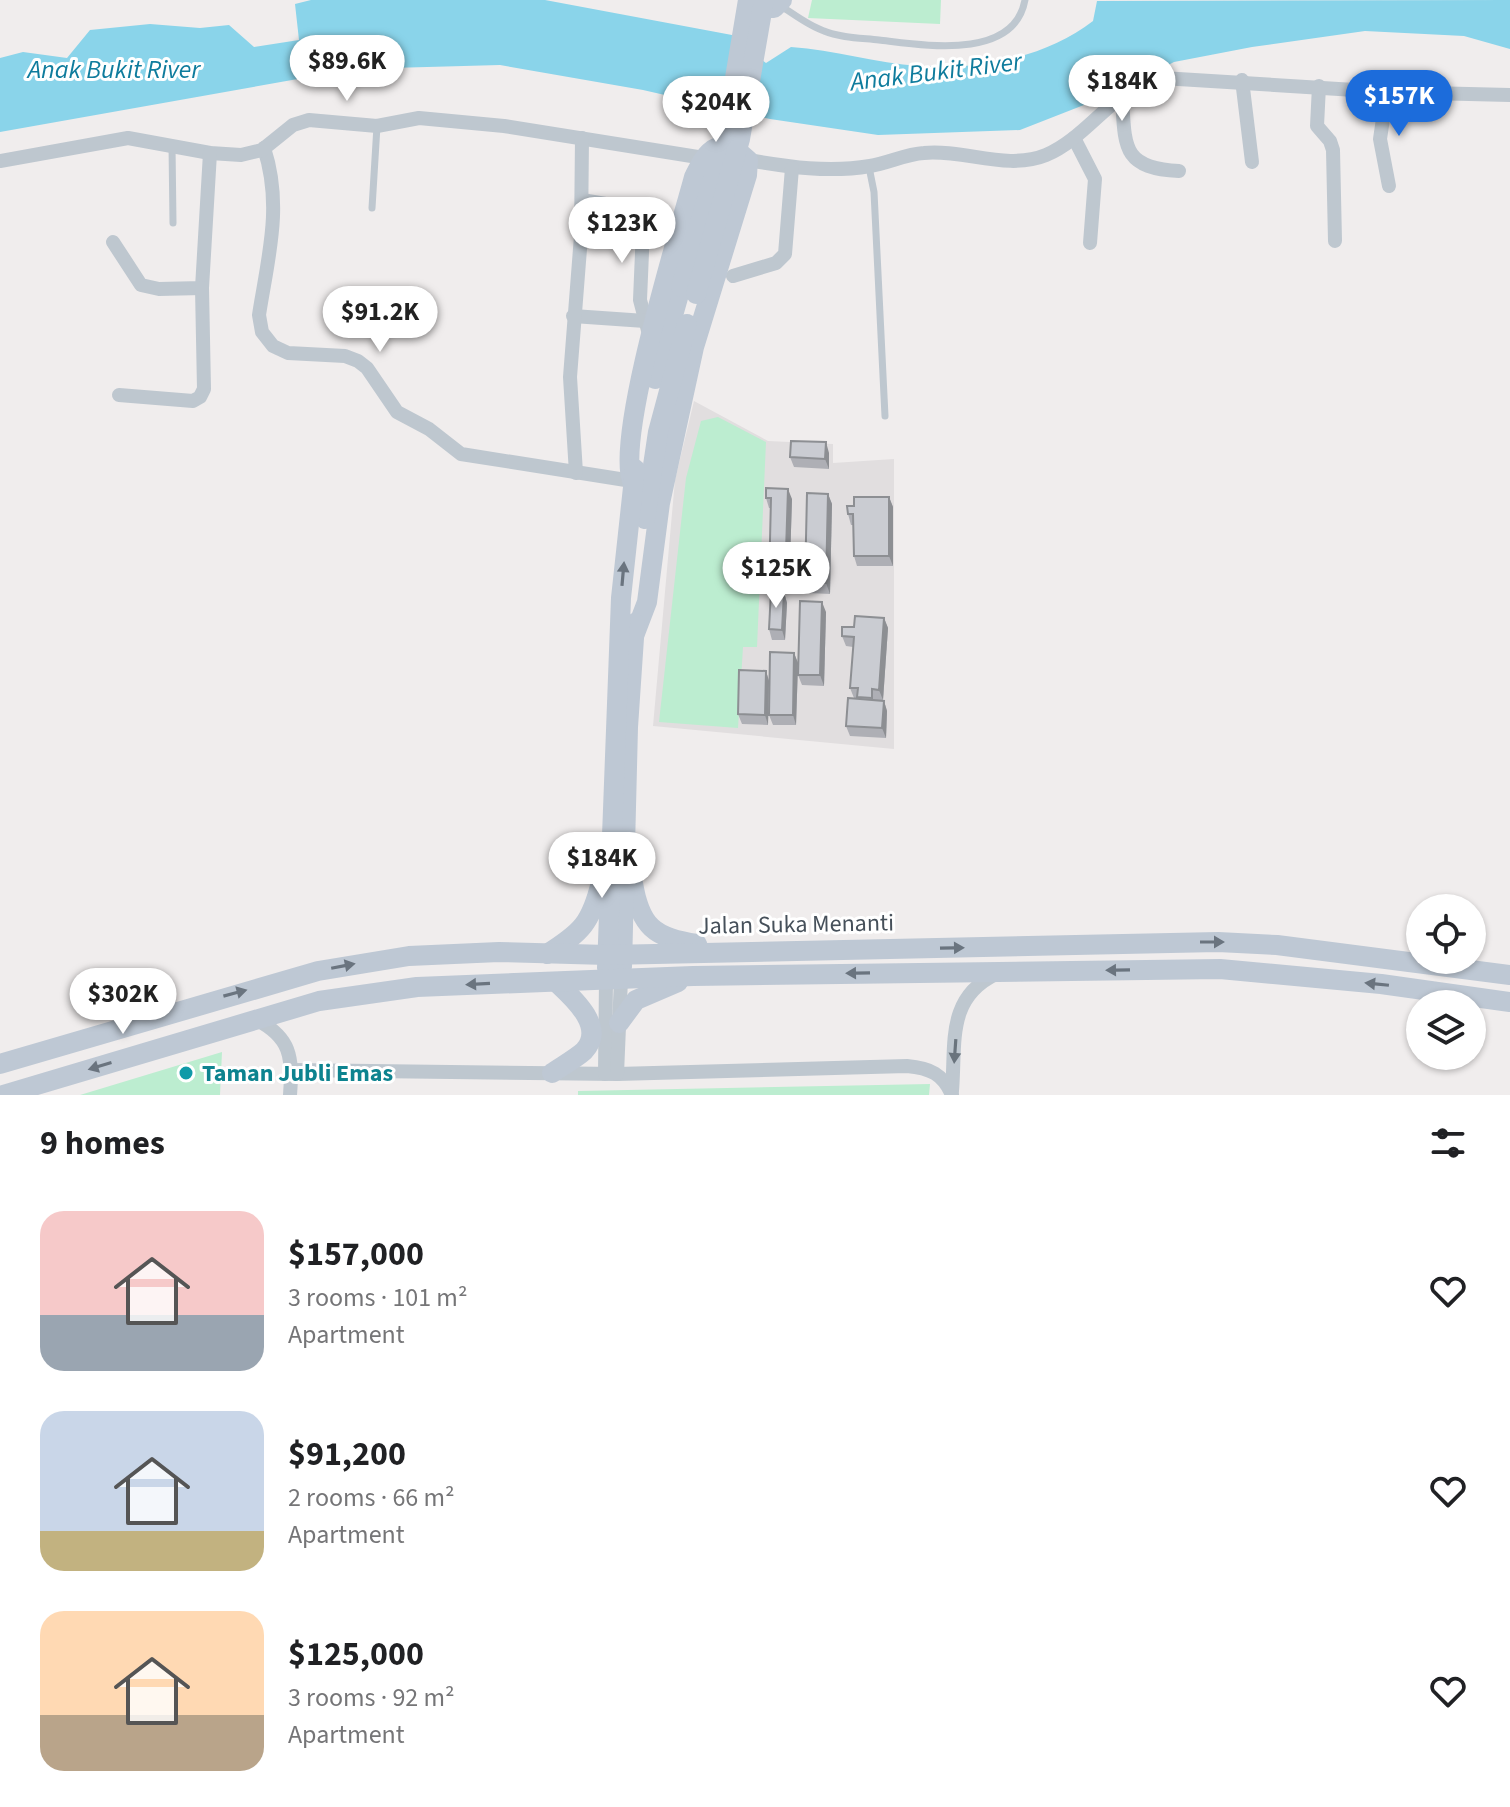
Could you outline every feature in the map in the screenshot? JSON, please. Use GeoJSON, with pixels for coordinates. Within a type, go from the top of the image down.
{"type":"FeatureCollection","features":[{"type":"Feature","properties":{"kind":"main road"},"geometry":{"type":"LineString","coordinates":[[547,954],[580,933],[586,925],[618,847],[634,636],[652,467],[688,290],[725,138],[748,0],[764,8],[775,2]]}},
{"type":"Feature","properties":{"kind":"main road"},"geometry":{"type":"LineString","coordinates":[[614,980],[621,598],[632,481],[649,402],[740,139],[775,2]]}},
{"type":"Feature","properties":{"kind":"main road"},"geometry":{"type":"LineString","coordinates":[[632,481],[629,448],[648,331],[694,177],[704,158],[714,148],[727,145],[740,150],[748,160],[747,175],[694,347],[660,503],[647,602],[634,636]]}},
{"type":"Feature","properties":{"kind":"main road"},"geometry":{"type":"LineString","coordinates":[[618,847],[637,907],[658,935],[738,950]]}},
{"type":"Feature","properties":{"kind":"main road","name":"Jalan Suka Menanti"},"geometry":{"type":"LineString","coordinates":[[0,1064],[318,971],[409,956],[614,955],[1218,942],[1292,946],[1510,975]]}},
{"type":"Feature","properties":{"kind":"main road","name":"Jalan Suka Menanti"},"geometry":{"type":"LineString","coordinates":[[3,1095],[255,1019],[363,992],[693,976],[1220,969],[1381,984],[1510,1002]]}},
{"type":"Feature","properties":{"kind":"main road"},"geometry":{"type":"LineString","coordinates":[[552,1073],[612,1027],[636,1000],[693,976]]}},
{"type":"Feature","properties":{"kind":"main road"},"geometry":{"type":"LineString","coordinates":[[556,982],[587,1017],[590,1042],[584,1051]]}},
{"type":"Feature","properties":{"kind":"street"},"geometry":{"type":"LineString","coordinates":[[748,160],[792,168],[869,167],[922,153],[1004,161],[1043,156],[1074,138],[1136,86],[1162,78],[1242,80],[1387,92],[1510,95]]}},
{"type":"Feature","properties":{"kind":"street"},"geometry":{"type":"LineString","coordinates":[[1242,80],[1252,162]]}},
{"type":"Feature","properties":{"kind":"street"},"geometry":{"type":"LineString","coordinates":[[1319,86],[1317,126],[1330,141],[1333,150],[1335,241]]}},
{"type":"Feature","properties":{"kind":"street"},"geometry":{"type":"LineString","coordinates":[[1387,92],[1380,139],[1389,186]]}},
{"type":"Feature","properties":{"kind":"street"},"geometry":{"type":"LineString","coordinates":[[1122,97],[1124,140],[1130,155],[1145,167],[1179,171]]}},
{"type":"Feature","properties":{"kind":"street"},"geometry":{"type":"LineString","coordinates":[[0,161],[115,139],[144,139],[210,153],[241,155],[264,148],[293,125],[309,120],[377,126],[419,118],[582,138],[704,158]]}},
{"type":"Feature","properties":{"kind":"street"},"geometry":{"type":"LineString","coordinates":[[576,473],[570,394],[582,200],[582,138]]}},
{"type":"Feature","properties":{"kind":"street"},"geometry":{"type":"LineString","coordinates":[[1074,138],[1095,179],[1090,243]]}},
{"type":"Feature","properties":{"kind":"street"},"geometry":{"type":"LineString","coordinates":[[264,148],[272,174],[275,210],[259,315],[262,332],[273,346],[288,353],[345,356],[358,361],[397,412],[429,429],[461,454],[632,481]]}},
{"type":"Feature","properties":{"kind":"street"},"geometry":{"type":"LineString","coordinates":[[119,395],[193,401],[200,397],[204,389],[202,288],[210,153]]}},
{"type":"Feature","properties":{"kind":"street"},"geometry":{"type":"LineString","coordinates":[[733,276],[776,263],[785,254],[792,168]]}},
{"type":"Feature","properties":{"kind":"street"},"geometry":{"type":"LineString","coordinates":[[573,316],[648,331],[640,300],[645,238],[640,223],[623,207],[582,200]]}},
{"type":"Feature","properties":{"kind":"street"},"geometry":{"type":"LineString","coordinates":[[113,242],[141,285],[159,289],[202,288]]}},
{"type":"Feature","properties":{"kind":"street"},"geometry":{"type":"LineString","coordinates":[[952,1095],[961,1003],[977,984],[1000,972]]}},
{"type":"Feature","properties":{"kind":"street"},"geometry":{"type":"LineString","coordinates":[[611,1074],[614,980]]}},
{"type":"Feature","properties":{"kind":"street"},"geometry":{"type":"LineString","coordinates":[[255,1019],[278,1032],[285,1042],[292,1070],[290,1095]]}},
{"type":"Feature","properties":{"kind":"street"},"geometry":{"type":"LineString","coordinates":[[292,1070],[611,1074],[907,1066],[936,1073],[946,1081],[952,1095]]}},
{"type":"Feature","properties":{"kind":"lane"},"geometry":{"type":"LineString","coordinates":[[775,2],[829,33],[949,46],[973,43],[1004,32],[1016,22],[1025,0]]}},
{"type":"Feature","properties":{"kind":"lane"},"geometry":{"type":"LineString","coordinates":[[372,208],[377,126]]}},
{"type":"Feature","properties":{"kind":"lane"},"geometry":{"type":"LineString","coordinates":[[172,145],[173,223]]}},
{"type":"Feature","properties":{"kind":"lane"},"geometry":{"type":"LineString","coordinates":[[869,167],[874,192],[885,416]]}},
{"type":"Feature","properties":{"kind":"shaded area"},"geometry":{"type":"Polygon","coordinates":[[[694,401],[768,441],[833,444],[833,463],[894,459],[894,749],[653,726],[675,480],[694,401]]]}},
{"type":"Feature","properties":{"kind":"green space"},"geometry":{"type":"Polygon","coordinates":[[[812,0],[941,0],[940,24],[808,18],[812,0]]]}},
{"type":"Feature","properties":{"kind":"green space"},"geometry":{"type":"Polygon","coordinates":[[[718,417],[766,442],[757,647],[743,647],[738,728],[659,722],[686,478],[701,421],[718,417]]]}},
{"type":"Feature","properties":{"kind":"green space","name":"Taman Jubli Emas"},"geometry":{"type":"Polygon","coordinates":[[[222,1052],[220,1095],[80,1095],[222,1052]]]}},
{"type":"Feature","properties":{"kind":"green space"},"geometry":{"type":"Polygon","coordinates":[[[930,1084],[929,1095],[578,1095],[578,1091],[930,1084]]]}},
{"type":"Feature","properties":{"kind":"water","name":"Anak Bukit River"},"geometry":{"type":"Polygon","coordinates":[[[311,0],[545,0],[748,38],[751,52],[766,63],[791,47],[942,67],[988,63],[1033,53],[1074,34],[1093,21],[1097,1],[1510,0],[1510,49],[1464,36],[1365,31],[1252,47],[1174,62],[1112,94],[1020,130],[878,135],[770,119],[643,90],[500,65],[354,69],[0,132],[0,58],[23,52],[67,58],[90,30],[150,24],[200,28],[229,25],[254,47],[299,40],[295,4],[311,0]]]}},
{"type":"Feature","properties":{"kind":"building"},"geometry":{"type":"Polygon","coordinates":[[[791,441],[826,442],[825,459],[790,457],[791,441]]]}},
{"type":"Feature","properties":{"kind":"building"},"geometry":{"type":"Polygon","coordinates":[[[766,488],[788,489],[785,583],[769,582],[771,498],[766,498],[766,488]]]}},
{"type":"Feature","properties":{"kind":"building"},"geometry":{"type":"Polygon","coordinates":[[[807,493],[828,494],[826,583],[805,583],[807,493]]]}},
{"type":"Feature","properties":{"kind":"building"},"geometry":{"type":"Polygon","coordinates":[[[854,497],[889,497],[889,556],[854,556],[853,514],[848,514],[847,506],[854,506],[854,497]]]}},
{"type":"Feature","properties":{"kind":"building"},"geometry":{"type":"Polygon","coordinates":[[[771,591],[784,592],[782,630],[769,629],[771,591]]]}},
{"type":"Feature","properties":{"kind":"building"},"geometry":{"type":"Polygon","coordinates":[[[800,601],[822,602],[820,675],[798,675],[800,601]]]}},
{"type":"Feature","properties":{"kind":"building"},"geometry":{"type":"Polygon","coordinates":[[[855,616],[884,618],[879,690],[872,689],[872,698],[857,697],[858,688],[850,688],[854,637],[842,636],[842,627],[854,627],[855,616]]]}},
{"type":"Feature","properties":{"kind":"building"},"geometry":{"type":"Polygon","coordinates":[[[770,652],[794,653],[793,715],[769,715],[770,652]]]}},
{"type":"Feature","properties":{"kind":"building"},"geometry":{"type":"Polygon","coordinates":[[[739,670],[766,671],[765,715],[738,714],[739,670]]]}},
{"type":"Feature","properties":{"kind":"building"},"geometry":{"type":"Polygon","coordinates":[[[848,698],[884,701],[882,728],[846,726],[848,698]]]}},
{"type":"Feature","properties":{"kind":"place","name":"Taman Jubli Emas"},"geometry":{"type":"Point","coordinates":[186,1073]}}]}
